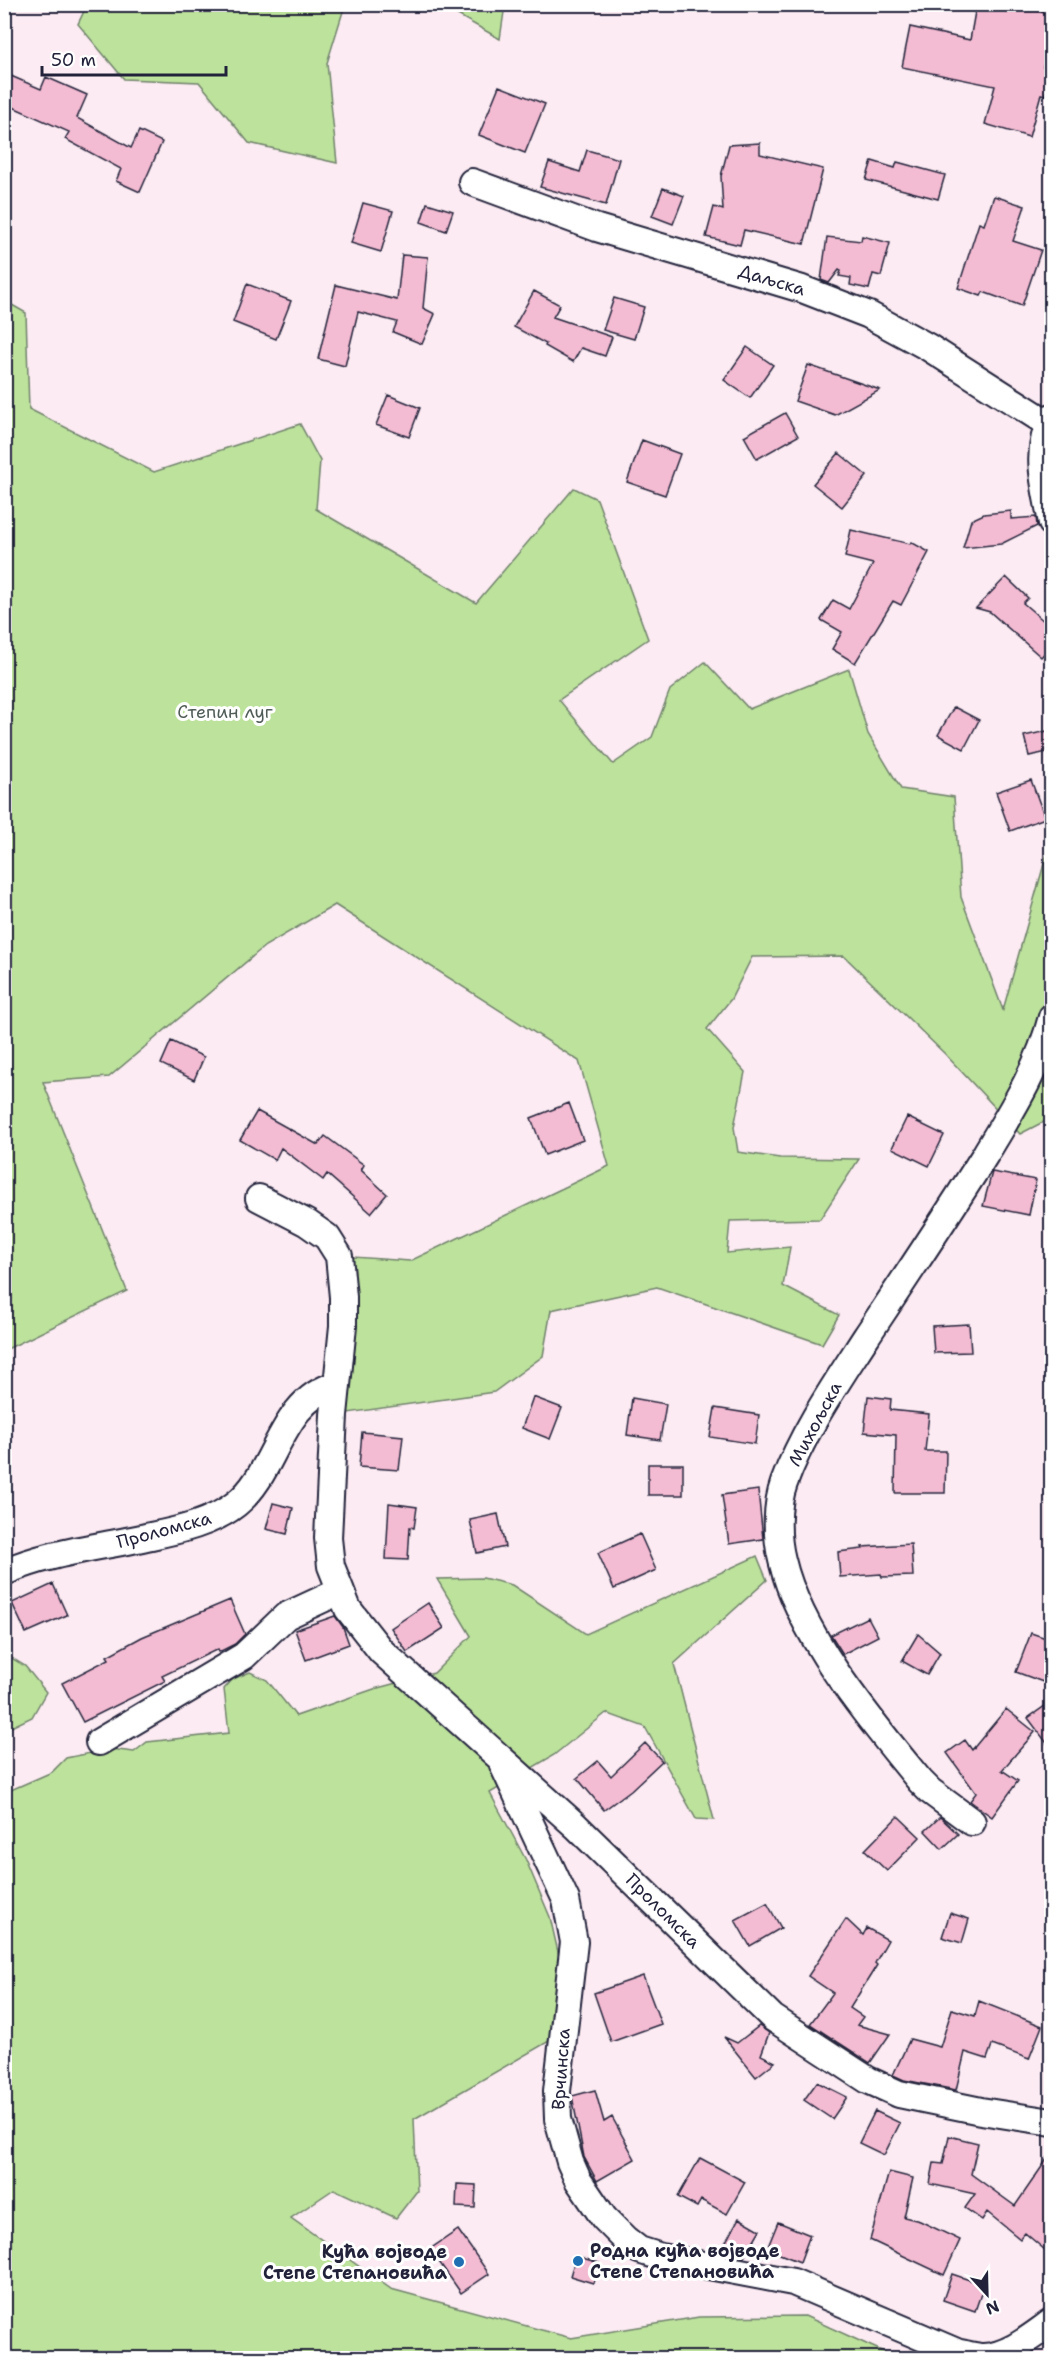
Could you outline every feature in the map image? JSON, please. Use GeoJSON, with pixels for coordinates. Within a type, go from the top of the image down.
{"type":"FeatureCollection","features":[{"type":"Feature","properties":{"kind":"street","name":"Даљска"},"geometry":{"type":"LineString","coordinates":[[472,182],[597,228],[802,289],[869,315],[928,346],[1050,422]]}},
{"type":"Feature","properties":{"kind":"street"},"geometry":{"type":"LineString","coordinates":[[1050,422],[1043,438],[1040,461],[1052,523]]}},
{"type":"Feature","properties":{"kind":"street","name":"Михољска"},"geometry":{"type":"LineString","coordinates":[[972,1822],[920,1781],[848,1688],[813,1634],[788,1583],[781,1558],[778,1513],[783,1485],[798,1452],[839,1379],[966,1186],[1020,1098],[1036,1066],[1052,1017]]}},
{"type":"Feature","properties":{"kind":"street","name":"Проломска"},"geometry":{"type":"LineString","coordinates":[[259,1198],[307,1223],[327,1237],[339,1256],[343,1326],[336,1384],[328,1538],[331,1566],[340,1591],[348,1609],[361,1628],[381,1651],[576,1826],[773,2018],[868,2080],[899,2094],[981,2111],[1052,2122]]}},
{"type":"Feature","properties":{"kind":"street","name":"Проломска"},"geometry":{"type":"LineString","coordinates":[[4,1572],[67,1553],[167,1533],[218,1516],[237,1504],[260,1476],[292,1417],[311,1395],[336,1384]]}},
{"type":"Feature","properties":{"kind":"street"},"geometry":{"type":"LineString","coordinates":[[99,1742],[244,1656],[286,1616],[340,1591]]}},
{"type":"Feature","properties":{"kind":"street","name":"Врчинска"},"geometry":{"type":"LineString","coordinates":[[501,1760],[566,1900],[573,1924],[574,1942],[557,2091],[560,2130],[578,2180],[604,2218],[639,2250],[661,2257],[793,2282],[959,2353],[984,2357],[1005,2352],[1052,2322]]}},
{"type":"Feature","properties":{"kind":"green space"},"geometry":{"type":"Polygon","coordinates":[[[87,5],[345,5],[327,63],[337,163],[249,143],[199,82],[124,79],[78,24],[87,5]]]}},
{"type":"Feature","properties":{"kind":"green space"},"geometry":{"type":"Polygon","coordinates":[[[440,5],[505,5],[500,39],[440,5]]]}},
{"type":"Feature","properties":{"kind":"green space","name":"Степин луг"},"geometry":{"type":"Polygon","coordinates":[[[5,301],[26,313],[29,409],[154,472],[300,424],[320,461],[316,509],[476,603],[574,488],[597,499],[648,639],[559,700],[613,764],[652,737],[670,690],[705,662],[749,709],[849,669],[868,734],[901,789],[954,797],[961,897],[1003,1010],[1051,839],[1051,1118],[1020,1134],[945,1054],[844,956],[752,957],[731,999],[707,1029],[745,1072],[734,1127],[738,1152],[780,1158],[859,1159],[820,1219],[730,1221],[727,1253],[790,1247],[783,1286],[839,1315],[822,1344],[657,1287],[551,1310],[543,1356],[494,1392],[334,1415],[339,1256],[410,1261],[609,1166],[579,1061],[335,905],[265,946],[109,1077],[43,1082],[127,1291],[5,1350],[5,301]]]}},
{"type":"Feature","properties":{"kind":"green space"},"geometry":{"type":"Polygon","coordinates":[[[757,1556],[767,1580],[674,1664],[714,1820],[696,1819],[645,1727],[606,1713],[554,1755],[490,1793],[526,1860],[550,1917],[568,1996],[563,2033],[414,2119],[417,2191],[396,2218],[334,2189],[291,2218],[391,2289],[571,2338],[699,2317],[805,2316],[897,2358],[5,2358],[4,1793],[52,1772],[66,1758],[110,1749],[134,1752],[147,1742],[229,1733],[224,1689],[233,1679],[250,1672],[267,1680],[296,1716],[374,1689],[434,1673],[471,1636],[437,1579],[483,1578],[512,1585],[586,1634],[757,1556]]]}},
{"type":"Feature","properties":{"kind":"green space"},"geometry":{"type":"Polygon","coordinates":[[[5,1654],[25,1666],[46,1692],[32,1717],[5,1730],[5,1654]]]}},
{"type":"Feature","properties":{"kind":"building"},"geometry":{"type":"Polygon","coordinates":[[[1010,4],[1052,14],[1052,29],[1043,67],[1051,69],[1045,95],[1041,94],[1029,137],[985,124],[995,86],[902,67],[910,27],[970,40],[976,6],[1008,12],[1010,4]]]}},
{"type":"Feature","properties":{"kind":"building"},"geometry":{"type":"Polygon","coordinates":[[[11,76],[41,89],[46,77],[87,95],[77,118],[131,148],[139,131],[162,142],[140,192],[116,181],[121,169],[65,139],[69,132],[4,103],[4,91],[11,76]]]}},
{"type":"Feature","properties":{"kind":"building"},"geometry":{"type":"Polygon","coordinates":[[[499,86],[545,104],[525,153],[479,135],[499,86]]]}},
{"type":"Feature","properties":{"kind":"building"},"geometry":{"type":"Polygon","coordinates":[[[760,143],[760,154],[823,169],[804,244],[744,230],[740,245],[706,237],[714,207],[723,210],[721,176],[729,145],[760,143]]]}},
{"type":"Feature","properties":{"kind":"building"},"geometry":{"type":"Polygon","coordinates":[[[587,150],[619,159],[606,205],[540,187],[549,162],[580,172],[587,150]]]}},
{"type":"Feature","properties":{"kind":"building"},"geometry":{"type":"Polygon","coordinates":[[[872,161],[895,168],[897,162],[945,175],[938,199],[866,180],[872,161]]]}},
{"type":"Feature","properties":{"kind":"building"},"geometry":{"type":"Polygon","coordinates":[[[663,188],[684,196],[673,224],[652,216],[663,188]]]}},
{"type":"Feature","properties":{"kind":"building"},"geometry":{"type":"Polygon","coordinates":[[[994,196],[1025,206],[1013,241],[1041,250],[1022,306],[983,292],[981,296],[958,288],[979,223],[984,225],[994,196]]]}},
{"type":"Feature","properties":{"kind":"building"},"geometry":{"type":"Polygon","coordinates":[[[363,203],[393,211],[381,252],[351,243],[363,203]]]}},
{"type":"Feature","properties":{"kind":"building"},"geometry":{"type":"Polygon","coordinates":[[[427,203],[453,211],[446,231],[421,222],[427,203]]]}},
{"type":"Feature","properties":{"kind":"building"},"geometry":{"type":"Polygon","coordinates":[[[862,236],[890,243],[881,276],[873,274],[869,289],[850,285],[851,278],[839,276],[841,271],[839,270],[829,283],[821,280],[827,237],[861,241],[862,236]]]}},
{"type":"Feature","properties":{"kind":"building"},"geometry":{"type":"Polygon","coordinates":[[[402,255],[428,257],[423,308],[435,314],[422,344],[393,332],[397,322],[358,312],[345,366],[318,359],[336,285],[397,300],[402,255]]]}},
{"type":"Feature","properties":{"kind":"building"},"geometry":{"type":"Polygon","coordinates":[[[247,284],[291,301],[276,339],[233,322],[247,284]]]}},
{"type":"Feature","properties":{"kind":"building"},"geometry":{"type":"Polygon","coordinates":[[[534,291],[560,305],[553,317],[612,337],[605,356],[581,348],[573,362],[514,327],[534,291]]]}},
{"type":"Feature","properties":{"kind":"building"},"geometry":{"type":"Polygon","coordinates":[[[614,298],[644,307],[634,339],[603,330],[614,298]]]}},
{"type":"Feature","properties":{"kind":"building"},"geometry":{"type":"Polygon","coordinates":[[[747,347],[773,365],[750,398],[724,380],[747,347]]]}},
{"type":"Feature","properties":{"kind":"building"},"geometry":{"type":"Polygon","coordinates":[[[808,365],[880,390],[835,415],[795,401],[808,365]]]}},
{"type":"Feature","properties":{"kind":"building"},"geometry":{"type":"Polygon","coordinates":[[[388,395],[420,408],[409,437],[376,425],[388,395]]]}},
{"type":"Feature","properties":{"kind":"building"},"geometry":{"type":"Polygon","coordinates":[[[785,413],[798,436],[757,459],[744,436],[785,413]]]}},
{"type":"Feature","properties":{"kind":"building"},"geometry":{"type":"Polygon","coordinates":[[[642,440],[680,454],[665,495],[627,482],[642,440]]]}},
{"type":"Feature","properties":{"kind":"building"},"geometry":{"type":"Polygon","coordinates":[[[839,453],[867,476],[842,507],[813,484],[839,453]]]}},
{"type":"Feature","properties":{"kind":"building"},"geometry":{"type":"Polygon","coordinates":[[[1011,511],[1011,519],[1036,517],[1037,526],[1001,544],[963,548],[971,520],[984,514],[1011,511]]]}},
{"type":"Feature","properties":{"kind":"building"},"geometry":{"type":"Polygon","coordinates":[[[851,530],[910,544],[911,542],[929,552],[901,605],[893,601],[855,663],[832,649],[842,632],[821,620],[833,600],[849,609],[873,564],[845,557],[851,530]]]}},
{"type":"Feature","properties":{"kind":"building"},"geometry":{"type":"Polygon","coordinates":[[[1006,577],[1028,598],[1023,603],[1052,628],[1052,645],[1041,657],[990,612],[976,608],[1006,577]]]}},
{"type":"Feature","properties":{"kind":"building"},"geometry":{"type":"Polygon","coordinates":[[[954,707],[979,720],[964,749],[938,735],[954,707]]]}},
{"type":"Feature","properties":{"kind":"building"},"geometry":{"type":"Polygon","coordinates":[[[1052,730],[1052,751],[1029,756],[1024,736],[1052,730]]]}},
{"type":"Feature","properties":{"kind":"building"},"geometry":{"type":"Polygon","coordinates":[[[1031,780],[1045,818],[1010,831],[996,792],[1031,780]]]}},
{"type":"Feature","properties":{"kind":"building"},"geometry":{"type":"Polygon","coordinates":[[[171,1041],[204,1057],[194,1080],[161,1064],[171,1041]]]}},
{"type":"Feature","properties":{"kind":"building"},"geometry":{"type":"Polygon","coordinates":[[[569,1103],[583,1140],[545,1155],[531,1118],[569,1103]]]}},
{"type":"Feature","properties":{"kind":"building"},"geometry":{"type":"Polygon","coordinates":[[[257,1111],[318,1145],[325,1136],[364,1165],[361,1170],[387,1194],[371,1213],[327,1174],[323,1180],[281,1148],[275,1160],[240,1140],[257,1111]]]}},
{"type":"Feature","properties":{"kind":"building"},"geometry":{"type":"Polygon","coordinates":[[[907,1117],[944,1135],[929,1166],[892,1148],[907,1117]]]}},
{"type":"Feature","properties":{"kind":"building"},"geometry":{"type":"Polygon","coordinates":[[[992,1172],[1036,1180],[1029,1215],[983,1206],[992,1172]]]}},
{"type":"Feature","properties":{"kind":"building"},"geometry":{"type":"Polygon","coordinates":[[[969,1324],[971,1352],[934,1353],[932,1326],[969,1324]]]}},
{"type":"Feature","properties":{"kind":"building"},"geometry":{"type":"Polygon","coordinates":[[[868,1396],[891,1399],[890,1410],[929,1414],[925,1451],[946,1451],[945,1493],[895,1493],[896,1435],[864,1432],[868,1396]]]}},
{"type":"Feature","properties":{"kind":"building"},"geometry":{"type":"Polygon","coordinates":[[[533,1397],[562,1408],[550,1439],[522,1428],[533,1397]]]}},
{"type":"Feature","properties":{"kind":"building"},"geometry":{"type":"Polygon","coordinates":[[[632,1398],[666,1404],[660,1440],[627,1435],[632,1398]]]}},
{"type":"Feature","properties":{"kind":"building"},"geometry":{"type":"Polygon","coordinates":[[[715,1408],[759,1415],[755,1444],[710,1437],[715,1408]]]}},
{"type":"Feature","properties":{"kind":"building"},"geometry":{"type":"Polygon","coordinates":[[[362,1432],[403,1436],[399,1470],[359,1467],[362,1432]]]}},
{"type":"Feature","properties":{"kind":"building"},"geometry":{"type":"Polygon","coordinates":[[[648,1464],[683,1464],[683,1495],[648,1495],[648,1464]]]}},
{"type":"Feature","properties":{"kind":"building"},"geometry":{"type":"Polygon","coordinates":[[[758,1490],[763,1539],[729,1544],[722,1495],[758,1490]]]}},
{"type":"Feature","properties":{"kind":"building"},"geometry":{"type":"Polygon","coordinates":[[[273,1503],[293,1508],[287,1534],[266,1529],[273,1503]]]}},
{"type":"Feature","properties":{"kind":"building"},"geometry":{"type":"Polygon","coordinates":[[[389,1503],[417,1507],[414,1528],[410,1527],[408,1560],[386,1559],[389,1503]]]}},
{"type":"Feature","properties":{"kind":"building"},"geometry":{"type":"Polygon","coordinates":[[[498,1514],[505,1547],[477,1553],[470,1520],[498,1514]]]}},
{"type":"Feature","properties":{"kind":"building"},"geometry":{"type":"Polygon","coordinates":[[[640,1534],[656,1570],[614,1589],[598,1553],[640,1534]]]}},
{"type":"Feature","properties":{"kind":"building"},"geometry":{"type":"Polygon","coordinates":[[[911,1544],[913,1576],[882,1577],[881,1574],[840,1577],[838,1552],[863,1549],[862,1547],[911,1544]]]}},
{"type":"Feature","properties":{"kind":"building"},"geometry":{"type":"Polygon","coordinates":[[[53,1584],[67,1615],[26,1633],[12,1603],[53,1584]]]}},
{"type":"Feature","properties":{"kind":"building"},"geometry":{"type":"Polygon","coordinates":[[[230,1600],[245,1634],[235,1644],[219,1652],[218,1649],[162,1676],[165,1681],[83,1722],[62,1683],[109,1659],[107,1656],[142,1637],[230,1600]]]}},
{"type":"Feature","properties":{"kind":"building"},"geometry":{"type":"Polygon","coordinates":[[[428,1603],[444,1628],[407,1652],[391,1628],[428,1603]]]}},
{"type":"Feature","properties":{"kind":"building"},"geometry":{"type":"Polygon","coordinates":[[[335,1616],[343,1627],[349,1644],[306,1660],[295,1630],[335,1616]]]}},
{"type":"Feature","properties":{"kind":"building"},"geometry":{"type":"Polygon","coordinates":[[[868,1617],[878,1636],[843,1654],[831,1635],[868,1617]]]}},
{"type":"Feature","properties":{"kind":"building"},"geometry":{"type":"Polygon","coordinates":[[[1031,1633],[1052,1640],[1052,1660],[1043,1682],[1016,1672],[1031,1633]]]}},
{"type":"Feature","properties":{"kind":"building"},"geometry":{"type":"Polygon","coordinates":[[[918,1634],[940,1653],[927,1675],[902,1661],[918,1634]]]}},
{"type":"Feature","properties":{"kind":"building"},"geometry":{"type":"Polygon","coordinates":[[[1052,1701],[1052,1750],[1028,1718],[1052,1701]]]}},
{"type":"Feature","properties":{"kind":"building"},"geometry":{"type":"Polygon","coordinates":[[[1006,1709],[1035,1732],[1002,1770],[1018,1781],[992,1817],[970,1801],[976,1793],[947,1753],[965,1740],[972,1750],[1006,1709]]]}},
{"type":"Feature","properties":{"kind":"building"},"geometry":{"type":"Polygon","coordinates":[[[645,1743],[662,1761],[631,1790],[604,1810],[577,1778],[598,1761],[611,1776],[645,1743]]]}},
{"type":"Feature","properties":{"kind":"building"},"geometry":{"type":"Polygon","coordinates":[[[898,1816],[920,1837],[887,1871],[865,1850],[898,1816]]]}},
{"type":"Feature","properties":{"kind":"building"},"geometry":{"type":"Polygon","coordinates":[[[940,1817],[958,1834],[942,1849],[925,1831],[940,1817]]]}},
{"type":"Feature","properties":{"kind":"building"},"geometry":{"type":"Polygon","coordinates":[[[767,1903],[781,1928],[750,1946],[735,1920],[767,1903]]]}},
{"type":"Feature","properties":{"kind":"building"},"geometry":{"type":"Polygon","coordinates":[[[950,1913],[969,1919],[962,1943],[942,1937],[950,1913]]]}},
{"type":"Feature","properties":{"kind":"building"},"geometry":{"type":"Polygon","coordinates":[[[846,1919],[863,1935],[867,1928],[888,1940],[875,1963],[877,1965],[850,2008],[863,2017],[857,2025],[890,2034],[870,2063],[810,2024],[833,1993],[808,1976],[846,1919]]]}},
{"type":"Feature","properties":{"kind":"building"},"geometry":{"type":"Polygon","coordinates":[[[643,1976],[661,2024],[611,2042],[594,1993],[643,1976]]]}},
{"type":"Feature","properties":{"kind":"building"},"geometry":{"type":"Polygon","coordinates":[[[979,2001],[1042,2026],[1029,2059],[992,2045],[987,2059],[965,2052],[956,2090],[904,2080],[893,2075],[910,2039],[940,2047],[952,2009],[975,2016],[979,2001]]]}},
{"type":"Feature","properties":{"kind":"building"},"geometry":{"type":"Polygon","coordinates":[[[759,2026],[769,2033],[761,2055],[775,2062],[756,2077],[724,2037],[737,2043],[759,2026]]]}},
{"type":"Feature","properties":{"kind":"building"},"geometry":{"type":"Polygon","coordinates":[[[817,2082],[847,2097],[832,2119],[804,2100],[817,2082]]]}},
{"type":"Feature","properties":{"kind":"building"},"geometry":{"type":"Polygon","coordinates":[[[595,2090],[604,2122],[612,2117],[635,2159],[597,2181],[584,2157],[572,2096],[595,2090]]]}},
{"type":"Feature","properties":{"kind":"building"},"geometry":{"type":"Polygon","coordinates":[[[875,2111],[900,2123],[884,2155],[859,2143],[875,2111]]]}},
{"type":"Feature","properties":{"kind":"building"},"geometry":{"type":"Polygon","coordinates":[[[949,2136],[978,2143],[971,2174],[1015,2206],[1052,2152],[1052,2256],[1025,2233],[1020,2239],[987,2212],[982,2220],[965,2208],[975,2194],[930,2184],[934,2163],[943,2164],[949,2136]]]}},
{"type":"Feature","properties":{"kind":"building"},"geometry":{"type":"Polygon","coordinates":[[[700,2158],[745,2182],[727,2214],[701,2200],[697,2207],[678,2197],[700,2158]]]}},
{"type":"Feature","properties":{"kind":"building"},"geometry":{"type":"Polygon","coordinates":[[[889,2172],[913,2178],[904,2217],[920,2221],[960,2240],[944,2275],[870,2240],[889,2172]]]}},
{"type":"Feature","properties":{"kind":"building"},"geometry":{"type":"Polygon","coordinates":[[[457,2184],[476,2185],[475,2208],[456,2207],[457,2184]]]}},
{"type":"Feature","properties":{"kind":"building"},"geometry":{"type":"Polygon","coordinates":[[[739,2218],[760,2230],[744,2257],[724,2245],[739,2218]]]}},
{"type":"Feature","properties":{"kind":"building"},"geometry":{"type":"Polygon","coordinates":[[[778,2222],[810,2235],[800,2262],[767,2249],[778,2222]]]}},
{"type":"Feature","properties":{"kind":"building","name":"Кућа војводе Степе Степановића"},"geometry":{"type":"Polygon","coordinates":[[[458,2230],[489,2274],[461,2293],[430,2249],[458,2230]]]}},
{"type":"Feature","properties":{"kind":"building"},"geometry":{"type":"Polygon","coordinates":[[[576,2256],[599,2263],[593,2283],[570,2276],[576,2256]]]}},
{"type":"Feature","properties":{"kind":"building"},"geometry":{"type":"Polygon","coordinates":[[[952,2274],[984,2285],[975,2311],[943,2300],[952,2274]]]}},
{"type":"Feature","properties":{"kind":"place","name":"Родна кућа војводе Степе Степановића"},"geometry":{"type":"Point","coordinates":[578,2261]}},
{"type":"Feature","properties":{"kind":"place","name":"Кућа војводе Степе Степановића"},"geometry":{"type":"Point","coordinates":[459,2262]}}]}
